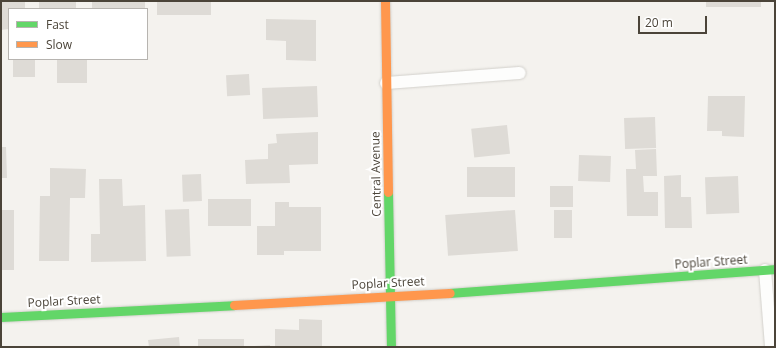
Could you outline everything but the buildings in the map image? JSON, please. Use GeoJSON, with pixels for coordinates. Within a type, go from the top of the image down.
{"type":"FeatureCollection","features":[{"type":"Feature","properties":{"kind":"street","name":"Central Avenue"},"geometry":{"type":"LineString","coordinates":[[385,1],[391,347]]}},
{"type":"Feature","properties":{"kind":"street","name":"Poplar Street"},"geometry":{"type":"LineString","coordinates":[[1,317],[390,295],[529,289],[770,270]]}},
{"type":"Feature","properties":{"kind":"lane"},"geometry":{"type":"LineString","coordinates":[[386,83],[520,73]]}},
{"type":"Feature","properties":{"kind":"lane"},"geometry":{"type":"LineString","coordinates":[[770,270],[770,347]]}},
{"type":"Feature","properties":{"kind":"traffic: fast"},"geometry":{"type":"LineString","coordinates":[[388,192],[391,347]]}},
{"type":"Feature","properties":{"kind":"traffic: fast"},"geometry":{"type":"LineString","coordinates":[[450,293],[775,269]]}},
{"type":"Feature","properties":{"kind":"traffic: fast"},"geometry":{"type":"LineString","coordinates":[[1,317],[234,305]]}},
{"type":"Feature","properties":{"kind":"traffic: slow"},"geometry":{"type":"LineString","coordinates":[[385,1],[388,192]]}},
{"type":"Feature","properties":{"kind":"traffic: slow"},"geometry":{"type":"LineString","coordinates":[[234,305],[450,293]]}}]}
